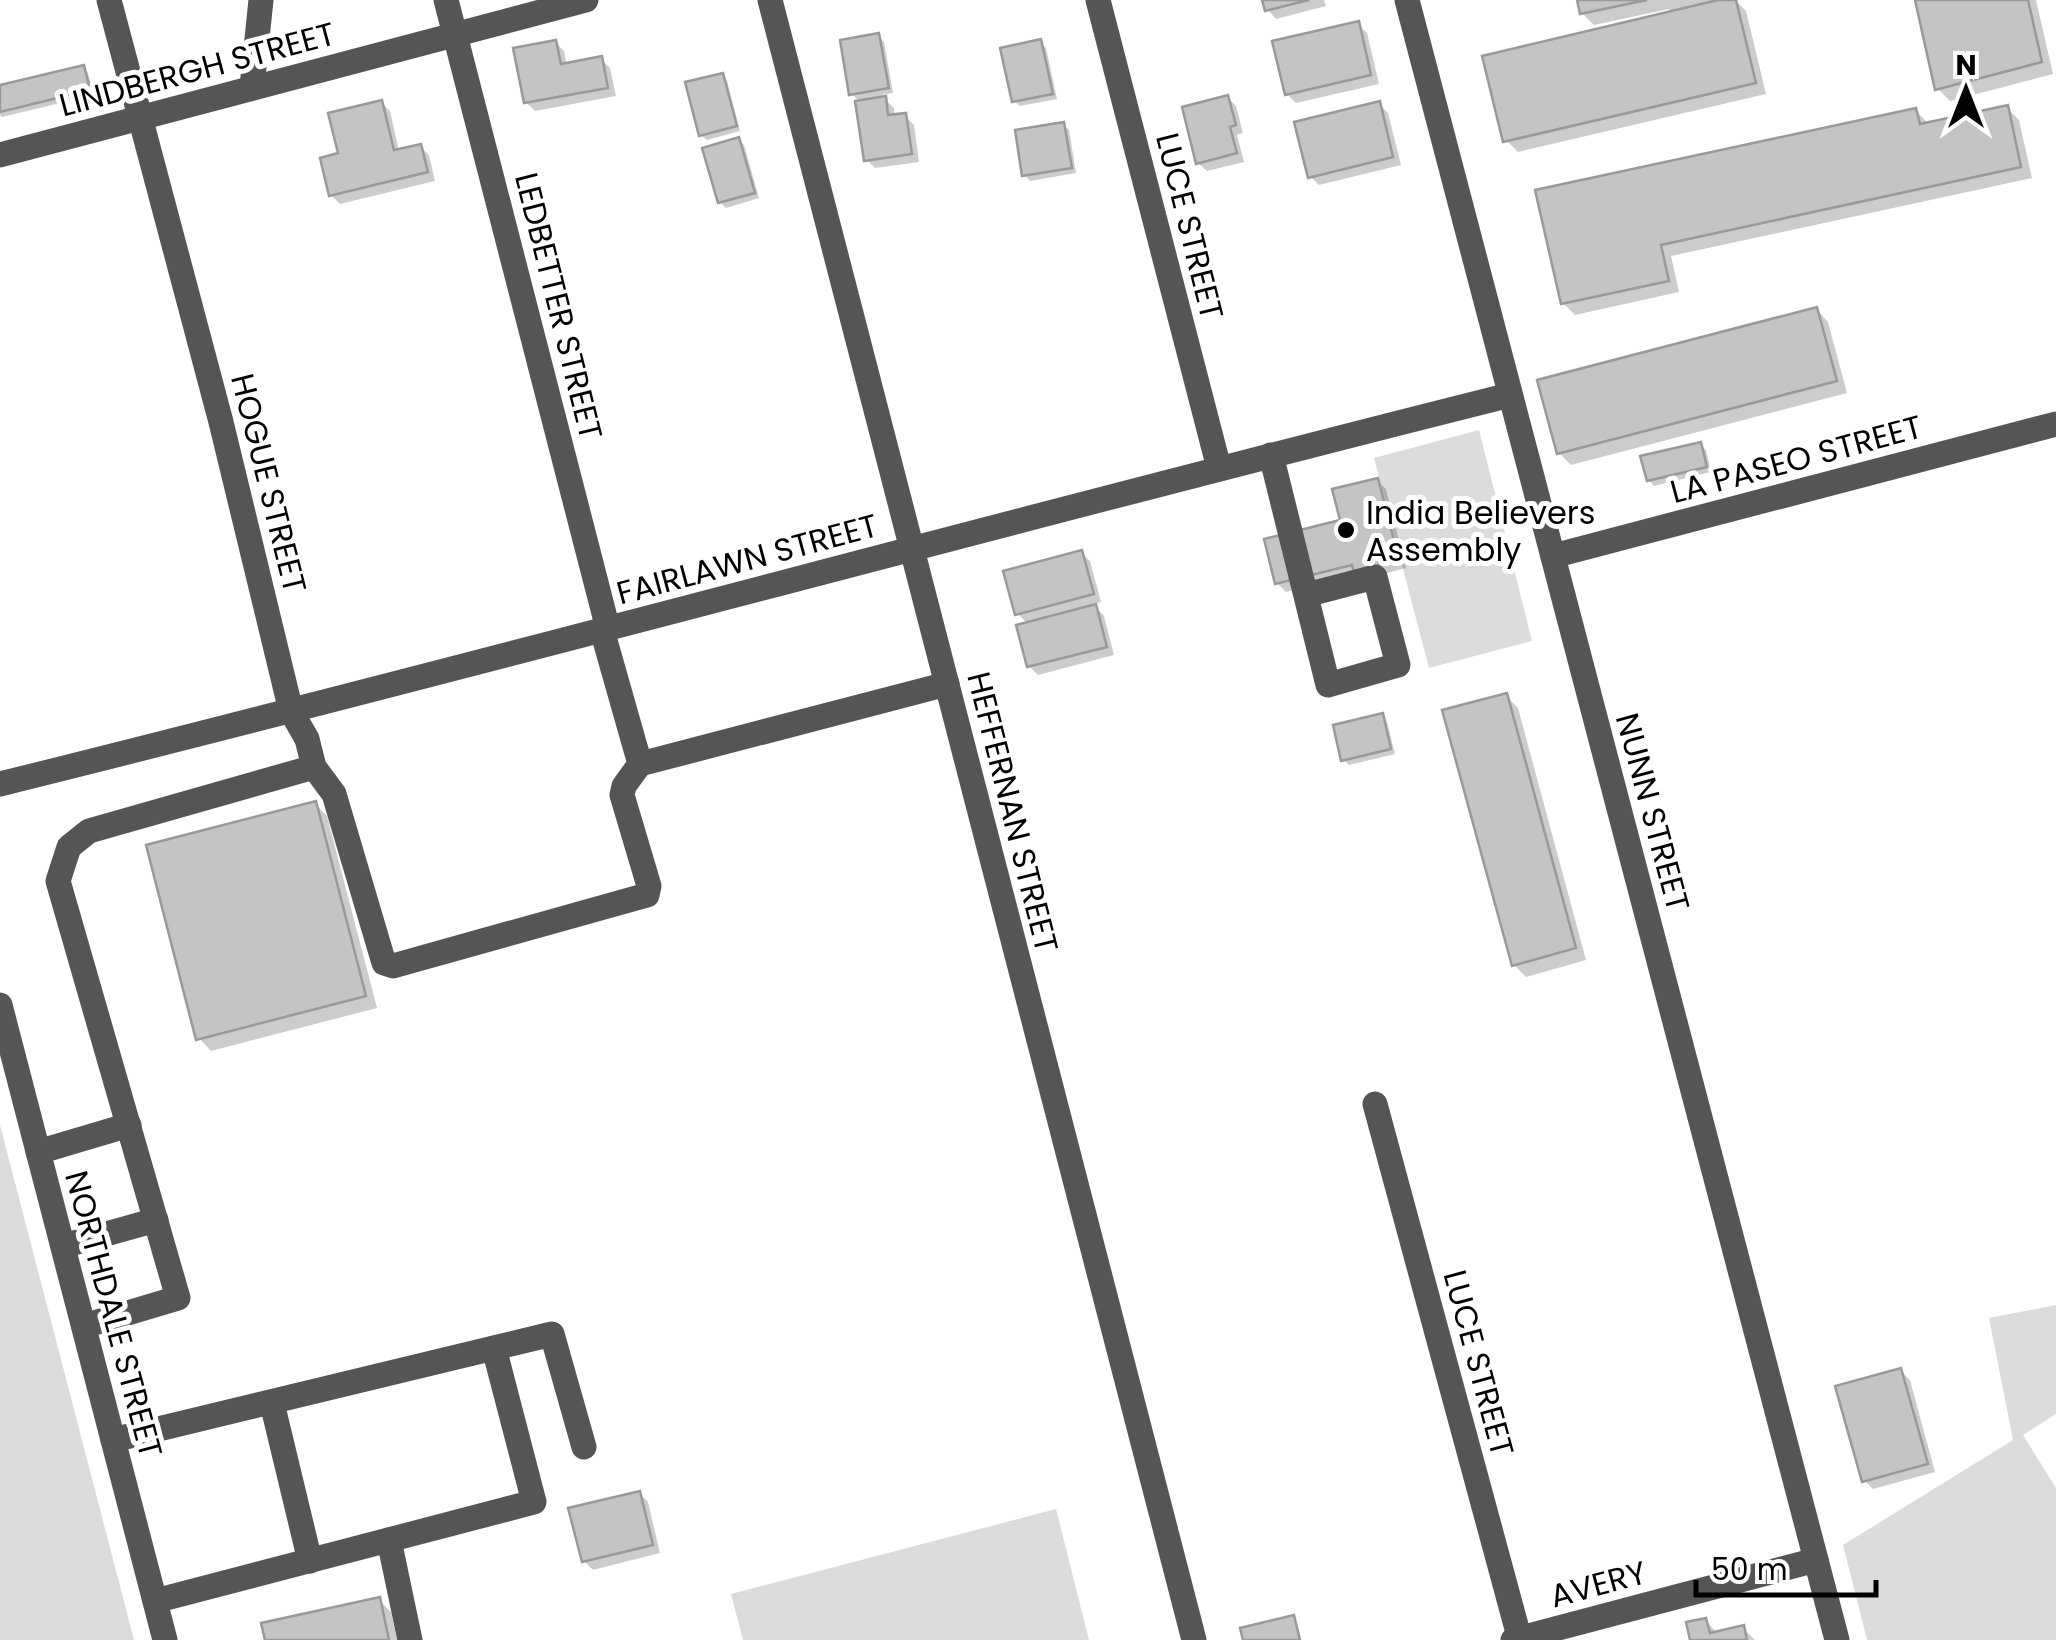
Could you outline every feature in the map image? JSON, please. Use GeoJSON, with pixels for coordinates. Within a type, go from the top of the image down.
{"type":"FeatureCollection","features":[{"type":"Feature","properties":{"kind":"street","name":"HOGUE STREET"},"geometry":{"type":"LineString","coordinates":[[109,0],[222,422],[291,710],[306,739],[314,767],[334,794],[384,963],[394,966],[646,895],[649,886],[622,795],[640,764]]}},
{"type":"Feature","properties":{"kind":"street"},"geometry":{"type":"LineString","coordinates":[[252,87],[261,0]]}},
{"type":"Feature","properties":{"kind":"street","name":"LEDBETTER STREET"},"geometry":{"type":"LineString","coordinates":[[446,0],[640,764]]}},
{"type":"Feature","properties":{"kind":"street","name":"LINDBERGH STREET"},"geometry":{"type":"LineString","coordinates":[[0,155],[586,0]]}},
{"type":"Feature","properties":{"kind":"street","name":"HEFFERNAN STREET"},"geometry":{"type":"LineString","coordinates":[[770,0],[1194,1640]]}},
{"type":"Feature","properties":{"kind":"street","name":"LUCE STREET"},"geometry":{"type":"LineString","coordinates":[[1098,0],[1219,468]]}},
{"type":"Feature","properties":{"kind":"street","name":"NUNN STREET"},"geometry":{"type":"LineString","coordinates":[[1407,0],[1837,1640]]}},
{"type":"Feature","properties":{"kind":"street","name":"FAIRLAWN STREET"},"geometry":{"type":"LineString","coordinates":[[0,784],[1510,395]]}},
{"type":"Feature","properties":{"kind":"street","name":"LA PASEO STREET"},"geometry":{"type":"LineString","coordinates":[[1553,556],[2056,424]]}},
{"type":"Feature","properties":{"kind":"street"},"geometry":{"type":"LineString","coordinates":[[1271,455],[1328,685],[1398,666],[1376,577],[1306,595]]}},
{"type":"Feature","properties":{"kind":"street"},"geometry":{"type":"LineString","coordinates":[[640,764],[947,684]]}},
{"type":"Feature","properties":{"kind":"street"},"geometry":{"type":"LineString","coordinates":[[84,1326],[178,1298],[58,881],[69,847],[89,831],[314,767]]}},
{"type":"Feature","properties":{"kind":"street","name":"NORTHDALE STREET"},"geometry":{"type":"LineString","coordinates":[[0,1005],[165,1640]]}},
{"type":"Feature","properties":{"kind":"street","name":"LUCE STREET"},"geometry":{"type":"LineString","coordinates":[[1376,1104],[1518,1640]]}},
{"type":"Feature","properties":{"kind":"street"},"geometry":{"type":"LineString","coordinates":[[38,1152],[129,1125]]}},
{"type":"Feature","properties":{"kind":"street"},"geometry":{"type":"LineString","coordinates":[[63,1246],[156,1220]]}},
{"type":"Feature","properties":{"kind":"street"},"geometry":{"type":"LineString","coordinates":[[113,1440],[552,1334],[584,1447]]}},
{"type":"Feature","properties":{"kind":"street"},"geometry":{"type":"LineString","coordinates":[[154,1601],[534,1502],[494,1348]]}},
{"type":"Feature","properties":{"kind":"street"},"geometry":{"type":"LineString","coordinates":[[272,1403],[310,1561]]}},
{"type":"Feature","properties":{"kind":"street"},"geometry":{"type":"LineString","coordinates":[[389,1540],[410,1640]]}},
{"type":"Feature","properties":{"kind":"street","name":"AVERY"},"geometry":{"type":"LineString","coordinates":[[1518,1640],[1816,1560]]}},
{"type":"Feature","properties":{"kind":"shaded area"},"geometry":{"type":"Polygon","coordinates":[[[1479,430],[1532,641],[1429,668],[1374,458],[1479,430]]]}},
{"type":"Feature","properties":{"kind":"shaded area"},"geometry":{"type":"Polygon","coordinates":[[[0,1125],[134,1640],[0,1640],[0,1125]]]}},
{"type":"Feature","properties":{"kind":"shaded area"},"geometry":{"type":"Polygon","coordinates":[[[2056,1305],[2056,1414],[2023,1435],[2056,1488],[2056,1640],[1867,1640],[1843,1545],[2013,1440],[1989,1318],[2056,1305]]]}},
{"type":"Feature","properties":{"kind":"shaded area"},"geometry":{"type":"Polygon","coordinates":[[[1056,1509],[1089,1640],[743,1640],[731,1594],[1056,1509]]]}},
{"type":"Feature","properties":{"kind":"building"},"geometry":{"type":"Polygon","coordinates":[[[1262,0],[1309,0],[1265,11],[1262,0]]]}},
{"type":"Feature","properties":{"kind":"building"},"geometry":{"type":"Polygon","coordinates":[[[1577,0],[1647,0],[1580,14],[1577,0]]]}},
{"type":"Feature","properties":{"kind":"building"},"geometry":{"type":"Polygon","coordinates":[[[1718,0],[1736,0],[1756,83],[1503,142],[1482,56],[1718,0]]]}},
{"type":"Feature","properties":{"kind":"building"},"geometry":{"type":"Polygon","coordinates":[[[1915,0],[2028,0],[2042,62],[1935,90],[1915,0]]]}},
{"type":"Feature","properties":{"kind":"building"},"geometry":{"type":"Polygon","coordinates":[[[1359,21],[1371,75],[1285,95],[1272,41],[1359,21]]]}},
{"type":"Feature","properties":{"kind":"building"},"geometry":{"type":"Polygon","coordinates":[[[879,33],[889,88],[849,95],[840,40],[879,33]]]}},
{"type":"Feature","properties":{"kind":"building"},"geometry":{"type":"Polygon","coordinates":[[[1041,39],[1053,94],[1012,102],[1000,48],[1041,39]]]}},
{"type":"Feature","properties":{"kind":"building"},"geometry":{"type":"Polygon","coordinates":[[[556,40],[561,64],[602,56],[608,88],[524,103],[513,48],[556,40]]]}},
{"type":"Feature","properties":{"kind":"building"},"geometry":{"type":"Polygon","coordinates":[[[84,65],[90,90],[0,112],[0,85],[84,65]]]}},
{"type":"Feature","properties":{"kind":"building"},"geometry":{"type":"Polygon","coordinates":[[[723,73],[737,126],[699,136],[685,82],[723,73]]]}},
{"type":"Feature","properties":{"kind":"building"},"geometry":{"type":"Polygon","coordinates":[[[1228,95],[1236,125],[1230,127],[1237,153],[1196,164],[1182,107],[1228,95]]]}},
{"type":"Feature","properties":{"kind":"building"},"geometry":{"type":"Polygon","coordinates":[[[886,96],[888,115],[906,113],[912,154],[864,161],[855,101],[886,96]]]}},
{"type":"Feature","properties":{"kind":"building"},"geometry":{"type":"Polygon","coordinates":[[[382,100],[394,150],[421,144],[428,172],[329,196],[320,158],[338,153],[328,113],[382,100]]]}},
{"type":"Feature","properties":{"kind":"building"},"geometry":{"type":"Polygon","coordinates":[[[1380,101],[1393,157],[1308,178],[1294,122],[1380,101]]]}},
{"type":"Feature","properties":{"kind":"building"},"geometry":{"type":"Polygon","coordinates":[[[2008,105],[2021,167],[1661,245],[1669,281],[1561,304],[1535,190],[1916,108],[1920,124],[2008,105]]]}},
{"type":"Feature","properties":{"kind":"building"},"geometry":{"type":"Polygon","coordinates":[[[1064,122],[1072,168],[1022,176],[1015,130],[1064,122]]]}},
{"type":"Feature","properties":{"kind":"building"},"geometry":{"type":"Polygon","coordinates":[[[739,137],[755,193],[718,203],[702,148],[739,137]]]}},
{"type":"Feature","properties":{"kind":"building"},"geometry":{"type":"Polygon","coordinates":[[[1817,307],[1837,381],[1557,454],[1537,380],[1817,307]]]}},
{"type":"Feature","properties":{"kind":"building"},"geometry":{"type":"Polygon","coordinates":[[[1701,442],[1707,467],[1647,481],[1640,456],[1701,442]]]}},
{"type":"Feature","properties":{"kind":"building","name":"India Believers Assembly"},"geometry":{"type":"Polygon","coordinates":[[[1378,478],[1399,560],[1354,571],[1352,565],[1275,584],[1264,539],[1340,520],[1332,489],[1378,478]]]}},
{"type":"Feature","properties":{"kind":"building"},"geometry":{"type":"Polygon","coordinates":[[[1082,550],[1094,594],[1015,615],[1003,571],[1082,550]]]}},
{"type":"Feature","properties":{"kind":"building"},"geometry":{"type":"Polygon","coordinates":[[[1096,604],[1107,647],[1027,667],[1016,625],[1096,604]]]}},
{"type":"Feature","properties":{"kind":"building"},"geometry":{"type":"Polygon","coordinates":[[[1507,693],[1576,948],[1512,966],[1442,710],[1507,693]]]}},
{"type":"Feature","properties":{"kind":"building"},"geometry":{"type":"Polygon","coordinates":[[[1383,713],[1391,749],[1341,761],[1333,725],[1383,713]]]}},
{"type":"Feature","properties":{"kind":"building"},"geometry":{"type":"Polygon","coordinates":[[[316,801],[366,996],[196,1040],[146,845],[316,801]]]}},
{"type":"Feature","properties":{"kind":"building"},"geometry":{"type":"Polygon","coordinates":[[[1901,1368],[1928,1464],[1862,1482],[1835,1386],[1901,1368]]]}},
{"type":"Feature","properties":{"kind":"building"},"geometry":{"type":"Polygon","coordinates":[[[640,1491],[653,1545],[582,1562],[568,1508],[640,1491]]]}},
{"type":"Feature","properties":{"kind":"building"},"geometry":{"type":"Polygon","coordinates":[[[380,1597],[389,1640],[265,1640],[261,1623],[380,1597]]]}},
{"type":"Feature","properties":{"kind":"building"},"geometry":{"type":"Polygon","coordinates":[[[1294,1615],[1300,1640],[1243,1640],[1240,1628],[1294,1615]]]}},
{"type":"Feature","properties":{"kind":"building"},"geometry":{"type":"Polygon","coordinates":[[[1706,1618],[1710,1633],[1744,1625],[1747,1640],[1690,1640],[1686,1622],[1706,1618]]]}},
{"type":"Feature","properties":{"kind":"place","name":"India Believers Assembly"},"geometry":{"type":"Point","coordinates":[1346,530]}}]}
